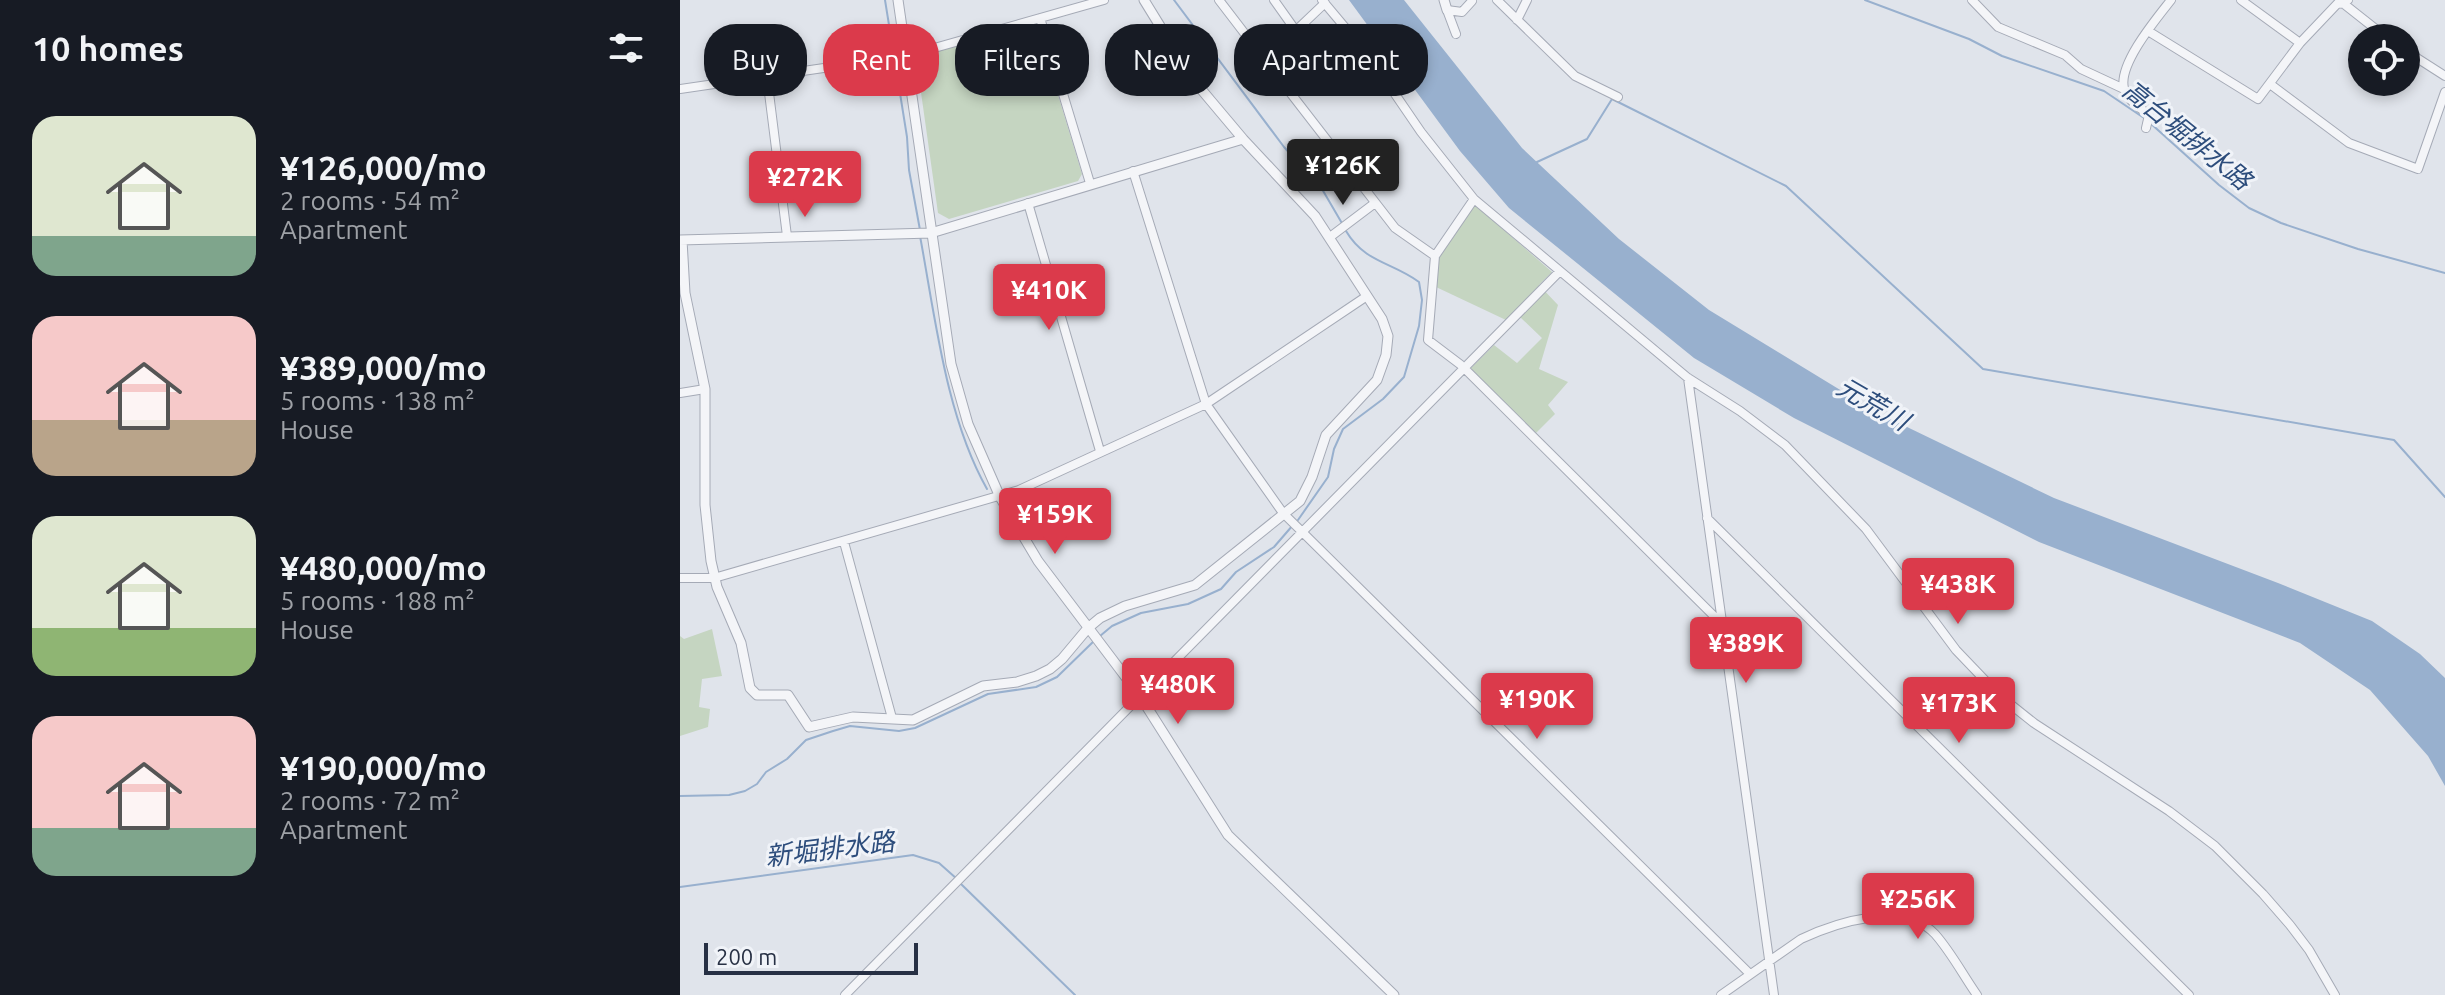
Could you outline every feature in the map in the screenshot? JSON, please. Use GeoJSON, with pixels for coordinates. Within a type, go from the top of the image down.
{"type":"FeatureCollection","features":[{"type":"Feature","properties":{"kind":"street"},"geometry":{"type":"LineString","coordinates":[[898,0],[901,24]]}},
{"type":"Feature","properties":{"kind":"street"},"geometry":{"type":"LineString","coordinates":[[939,47],[1104,0]]}},
{"type":"Feature","properties":{"kind":"street"},"geometry":{"type":"LineString","coordinates":[[1144,0],[1174,57],[1243,139],[1315,216],[1382,319],[1388,336],[1386,355],[1377,380],[1326,435],[1300,501],[1195,585],[1125,606],[1088,628],[1050,669],[1017,682],[983,686],[913,720],[853,717],[809,727],[788,695],[757,695],[750,688],[741,643],[714,578],[705,505],[705,389],[685,293],[681,240],[931,233],[1243,139]]}},
{"type":"Feature","properties":{"kind":"street"},"geometry":{"type":"LineString","coordinates":[[1219,0],[1237,24]]}},
{"type":"Feature","properties":{"kind":"street"},"geometry":{"type":"LineString","coordinates":[[1274,0],[1291,24]]}},
{"type":"Feature","properties":{"kind":"street"},"geometry":{"type":"LineString","coordinates":[[1497,0],[1575,76],[1618,97]]}},
{"type":"Feature","properties":{"kind":"street"},"geometry":{"type":"LineString","coordinates":[[1517,20],[1527,0]]}},
{"type":"Feature","properties":{"kind":"street"},"geometry":{"type":"LineString","coordinates":[[1972,0],[1998,27],[2065,55],[2081,69],[2124,89]]}},
{"type":"Feature","properties":{"kind":"street"},"geometry":{"type":"LineString","coordinates":[[2146,128],[2149,115],[2129,99],[2123,82],[2129,62],[2171,0]]}},
{"type":"Feature","properties":{"kind":"street"},"geometry":{"type":"LineString","coordinates":[[2241,0],[2300,43]]}},
{"type":"Feature","properties":{"kind":"street"},"geometry":{"type":"LineString","coordinates":[[1445,5],[1462,12],[1472,1]]}},
{"type":"Feature","properties":{"kind":"street"},"geometry":{"type":"LineString","coordinates":[[1303,24],[1324,2],[1369,56],[1421,132],[1474,199],[1688,378],[1740,411],[1785,445],[1866,529],[1956,650],[2000,696],[2034,723],[2169,811],[2215,846],[2290,925],[2309,950],[2335,995]]}},
{"type":"Feature","properties":{"kind":"street"},"geometry":{"type":"LineString","coordinates":[[2148,31],[2258,99],[2300,43],[2338,3],[2346,2],[2371,24]]}},
{"type":"Feature","properties":{"kind":"street"},"geometry":{"type":"LineString","coordinates":[[1445,5],[1456,34]]}},
{"type":"Feature","properties":{"kind":"street"},"geometry":{"type":"LineString","coordinates":[[1040,18],[1090,183]]}},
{"type":"Feature","properties":{"kind":"street"},"geometry":{"type":"LineString","coordinates":[[2420,60],[2445,76]]}},
{"type":"Feature","properties":{"kind":"street"},"geometry":{"type":"LineString","coordinates":[[2270,84],[2349,143],[2418,169],[2445,92]]}},
{"type":"Feature","properties":{"kind":"street"},"geometry":{"type":"LineString","coordinates":[[680,89],[704,86]]}},
{"type":"Feature","properties":{"kind":"street"},"geometry":{"type":"LineString","coordinates":[[769,96],[787,236]]}},
{"type":"Feature","properties":{"kind":"street"},"geometry":{"type":"LineString","coordinates":[[912,96],[945,332],[959,395],[980,454],[1000,497],[1038,561],[1140,696],[1228,835],[1394,995]]}},
{"type":"Feature","properties":{"kind":"street"},"geometry":{"type":"LineString","coordinates":[[1293,96],[1395,228],[1435,256]]}},
{"type":"Feature","properties":{"kind":"street"},"geometry":{"type":"LineString","coordinates":[[1133,171],[1206,404],[1283,513],[1750,974]]}},
{"type":"Feature","properties":{"kind":"street"},"geometry":{"type":"LineString","coordinates":[[1474,199],[1435,256],[1428,340],[1463,369],[1721,623]]}},
{"type":"Feature","properties":{"kind":"street"},"geometry":{"type":"LineString","coordinates":[[1028,203],[1100,451]]}},
{"type":"Feature","properties":{"kind":"street"},"geometry":{"type":"LineString","coordinates":[[1330,237],[1375,203]]}},
{"type":"Feature","properties":{"kind":"street"},"geometry":{"type":"LineString","coordinates":[[845,995],[1559,272]]}},
{"type":"Feature","properties":{"kind":"street"},"geometry":{"type":"LineString","coordinates":[[680,578],[714,578],[1000,497],[1206,404],[1367,296]]}},
{"type":"Feature","properties":{"kind":"street"},"geometry":{"type":"LineString","coordinates":[[1688,378],[1774,995]]}},
{"type":"Feature","properties":{"kind":"street"},"geometry":{"type":"LineString","coordinates":[[680,393],[705,389]]}},
{"type":"Feature","properties":{"kind":"street"},"geometry":{"type":"LineString","coordinates":[[1707,518],[2189,995]]}},
{"type":"Feature","properties":{"kind":"street"},"geometry":{"type":"LineString","coordinates":[[844,542],[892,718]]}},
{"type":"Feature","properties":{"kind":"street"},"geometry":{"type":"LineString","coordinates":[[1721,995],[1801,939],[1840,923],[1889,917],[1905,918],[1934,932],[1977,995]]}},
{"type":"Feature","properties":{"kind":"green space"},"geometry":{"type":"Polygon","coordinates":[[[955,46],[955,96],[1058,96],[1082,174],[1078,181],[949,219],[938,213],[922,96],[939,96],[939,51],[955,46]]]}},
{"type":"Feature","properties":{"kind":"green space"},"geometry":{"type":"Polygon","coordinates":[[[1473,203],[1552,272],[1539,285],[1558,305],[1539,369],[1568,382],[1548,405],[1555,414],[1536,433],[1470,369],[1494,345],[1517,363],[1542,338],[1521,318],[1506,320],[1436,287],[1439,254],[1473,203]]]}},
{"type":"Feature","properties":{"kind":"green space"},"geometry":{"type":"Polygon","coordinates":[[[712,629],[722,676],[702,679],[699,707],[710,709],[708,727],[680,736],[680,636],[684,639],[712,629]]]}},
{"type":"Feature","properties":{"kind":"water"},"geometry":{"type":"Polygon","coordinates":[[[1349,0],[1404,0],[1423,24],[1367,24],[1349,0]]]}},
{"type":"Feature","properties":{"kind":"water"},"geometry":{"type":"Polygon","coordinates":[[[1428,30],[1522,148],[1619,239],[1709,310],[1878,413],[2054,498],[2372,621],[2420,654],[2445,678],[2445,786],[2428,756],[2370,690],[2300,643],[2039,542],[1794,418],[1694,358],[1509,208],[1460,151],[1420,96],[1428,96],[1428,30]]]}},
{"type":"Feature","properties":{"kind":"waterway"},"geometry":{"type":"LineString","coordinates":[[885,0],[889,24]]}},
{"type":"Feature","properties":{"kind":"waterway"},"geometry":{"type":"LineString","coordinates":[[1174,0],[1284,147],[1322,189],[1343,225]]}},
{"type":"Feature","properties":{"kind":"waterway","name":"高台堀排水路"},"geometry":{"type":"LineString","coordinates":[[1865,0],[1969,39],[2002,56],[2104,91],[2144,118]]}},
{"type":"Feature","properties":{"kind":"waterway"},"geometry":{"type":"LineString","coordinates":[[900,96],[920,230]]}},
{"type":"Feature","properties":{"kind":"waterway"},"geometry":{"type":"LineString","coordinates":[[1537,162],[1587,139],[1612,99],[1786,186],[1983,369],[2394,440],[2445,497]]}},
{"type":"Feature","properties":{"kind":"waterway","name":"高台堀排水路"},"geometry":{"type":"LineString","coordinates":[[2149,122],[2249,208],[2281,223],[2358,249],[2445,273]]}},
{"type":"Feature","properties":{"kind":"waterway"},"geometry":{"type":"LineString","coordinates":[[1298,520],[1328,477],[1334,449],[1343,429],[1383,399],[1404,377],[1419,326],[1422,300],[1419,282],[1370,256],[1353,242],[1346,231]]}},
{"type":"Feature","properties":{"kind":"waterway"},"geometry":{"type":"LineString","coordinates":[[920,236],[952,398],[961,430],[987,489]]}},
{"type":"Feature","properties":{"kind":"waterway"},"geometry":{"type":"LineString","coordinates":[[1100,636],[1112,626],[1141,613],[1188,604],[1221,589],[1236,572],[1274,547],[1293,525]]}},
{"type":"Feature","properties":{"kind":"waterway"},"geometry":{"type":"LineString","coordinates":[[680,796],[729,795],[745,791],[806,740],[833,731],[850,726],[899,731],[915,728],[988,694],[1036,687],[1057,677],[1095,640]]}},
{"type":"Feature","properties":{"kind":"waterway","name":"新堀排水路"},"geometry":{"type":"LineString","coordinates":[[680,887],[913,855],[939,863],[957,879]]}},
{"type":"Feature","properties":{"kind":"waterway","name":"新堀排水路"},"geometry":{"type":"LineString","coordinates":[[961,884],[1075,995]]}},
{"type":"Feature","properties":{"kind":"water label","name":"元荒川"},"geometry":{"type":"Point","coordinates":[1873,404]}}]}
